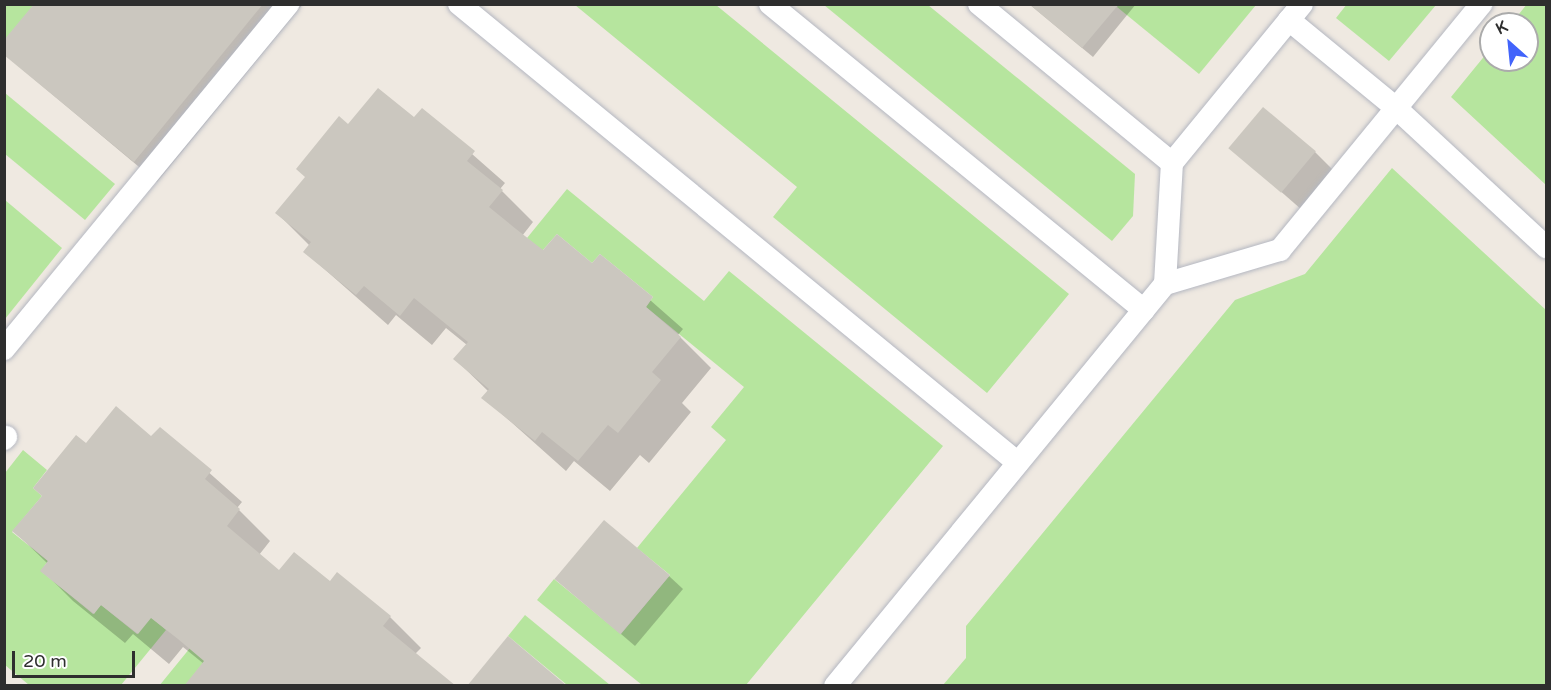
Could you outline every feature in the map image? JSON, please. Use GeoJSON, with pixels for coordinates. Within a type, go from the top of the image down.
{"type":"FeatureCollection","features":[{"type":"Feature","properties":{"kind":"lane"},"geometry":{"type":"LineString","coordinates":[[4,349],[288,4]]}},
{"type":"Feature","properties":{"kind":"lane"},"geometry":{"type":"LineString","coordinates":[[459,4],[1018,463]]}},
{"type":"Feature","properties":{"kind":"lane"},"geometry":{"type":"LineString","coordinates":[[770,4],[1144,310]]}},
{"type":"Feature","properties":{"kind":"lane"},"geometry":{"type":"LineString","coordinates":[[979,4],[1172,163]]}},
{"type":"Feature","properties":{"kind":"lane"},"geometry":{"type":"LineString","coordinates":[[835,686],[1166,284],[1280,250],[1481,4]]}},
{"type":"Feature","properties":{"kind":"lane"},"geometry":{"type":"LineString","coordinates":[[1166,284],[1172,163],[1295,12],[1546,247]]}},
{"type":"Feature","properties":{"kind":"green space"},"geometry":{"type":"Polygon","coordinates":[[[1119,4],[1256,5],[1199,74],[1117,7],[1119,4]]]}},
{"type":"Feature","properties":{"kind":"green space"},"geometry":{"type":"Polygon","coordinates":[[[1347,4],[1436,5],[1389,61],[1336,18],[1347,4]]]}},
{"type":"Feature","properties":{"kind":"green space"},"geometry":{"type":"Polygon","coordinates":[[[1527,4],[1546,5],[1546,185],[1451,97],[1479,63],[1479,72],[1539,72],[1539,12],[1521,12],[1527,4]]]}},
{"type":"Feature","properties":{"kind":"green space"},"geometry":{"type":"Polygon","coordinates":[[[5,5],[34,5],[5,40],[5,5]]]}},
{"type":"Feature","properties":{"kind":"green space"},"geometry":{"type":"Polygon","coordinates":[[[575,5],[716,5],[1069,294],[987,393],[773,217],[797,187],[575,5]]]}},
{"type":"Feature","properties":{"kind":"green space"},"geometry":{"type":"Polygon","coordinates":[[[824,5],[928,5],[1135,174],[1133,216],[1112,241],[824,5]]]}},
{"type":"Feature","properties":{"kind":"green space"},"geometry":{"type":"Polygon","coordinates":[[[5,93],[115,184],[85,220],[5,154],[5,93]]]}},
{"type":"Feature","properties":{"kind":"green space"},"geometry":{"type":"Polygon","coordinates":[[[1392,168],[1546,310],[1546,685],[943,685],[966,658],[966,626],[1235,300],[1305,274],[1392,168]]]}},
{"type":"Feature","properties":{"kind":"green space"},"geometry":{"type":"Polygon","coordinates":[[[567,189],[704,301],[729,271],[943,446],[746,685],[642,685],[537,600],[554,579],[621,634],[670,575],[637,548],[726,440],[711,427],[744,387],[646,307],[653,297],[600,254],[592,263],[557,234],[542,251],[527,238],[567,189]]]}},
{"type":"Feature","properties":{"kind":"green space"},"geometry":{"type":"Polygon","coordinates":[[[5,200],[62,248],[5,319],[5,200]]]}},
{"type":"Feature","properties":{"kind":"green space"},"geometry":{"type":"Polygon","coordinates":[[[23,450],[47,470],[33,488],[42,496],[12,532],[48,561],[41,571],[93,614],[101,605],[137,634],[151,617],[166,630],[121,685],[29,685],[5,665],[5,473],[23,450]]]}},
{"type":"Feature","properties":{"kind":"green space"},"geometry":{"type":"Polygon","coordinates":[[[525,615],[610,685],[567,685],[508,636],[525,615]]]}},
{"type":"Feature","properties":{"kind":"green space"},"geometry":{"type":"Polygon","coordinates":[[[190,648],[205,661],[191,678],[200,685],[159,686],[190,648]]]}},
{"type":"Feature","properties":{"kind":"building"},"geometry":{"type":"Polygon","coordinates":[[[34,4],[263,4],[134,162],[4,55],[4,40],[34,4]]]}},
{"type":"Feature","properties":{"kind":"building"},"geometry":{"type":"Polygon","coordinates":[[[1029,4],[1119,4],[1082,48],[1029,4]]]}},
{"type":"Feature","properties":{"kind":"building"},"geometry":{"type":"Polygon","coordinates":[[[378,88],[414,117],[422,108],[475,151],[467,161],[503,190],[489,207],[543,250],[557,234],[592,263],[600,254],[653,297],[646,307],[681,337],[652,372],[661,380],[618,433],[608,425],[578,461],[542,432],[535,441],[481,398],[489,389],[453,359],[468,342],[414,298],[400,316],[364,286],[356,295],[303,252],[311,242],[275,213],[305,177],[296,169],[339,116],[348,124],[378,88]]]}},
{"type":"Feature","properties":{"kind":"building"},"geometry":{"type":"Polygon","coordinates":[[[1263,107],[1316,151],[1281,193],[1228,148],[1263,107]]]}},
{"type":"Feature","properties":{"kind":"building"},"geometry":{"type":"Polygon","coordinates":[[[116,406],[151,436],[160,427],[212,470],[205,479],[240,509],[227,526],[279,570],[294,552],[330,581],[337,572],[391,616],[383,626],[456,686],[184,686],[204,661],[178,639],[151,618],[138,634],[101,605],[94,614],[40,571],[48,561],[12,531],[42,496],[33,488],[76,435],[86,443],[116,406]]]}},
{"type":"Feature","properties":{"kind":"building"},"geometry":{"type":"Polygon","coordinates":[[[604,520],[670,575],[620,634],[555,579],[604,520]]]}},
{"type":"Feature","properties":{"kind":"building"},"geometry":{"type":"Polygon","coordinates":[[[508,636],[567,686],[467,686],[508,636]]]}}]}
